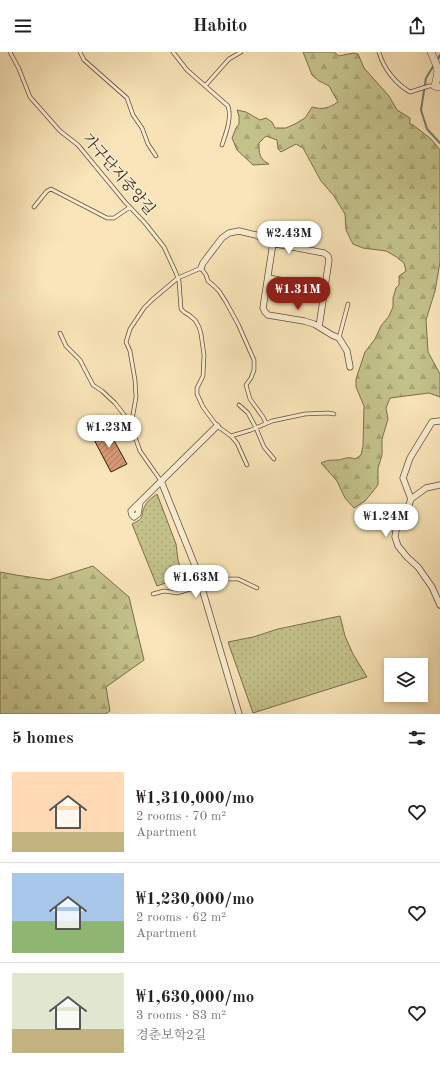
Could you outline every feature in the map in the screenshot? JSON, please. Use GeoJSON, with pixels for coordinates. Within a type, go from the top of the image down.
{"type":"FeatureCollection","features":[{"type":"Feature","properties":{"kind":"street"},"geometry":{"type":"LineString","coordinates":[[431,53],[438,65],[438,74],[434,86]]}},
{"type":"Feature","properties":{"kind":"street"},"geometry":{"type":"LineString","coordinates":[[202,268],[203,263],[222,238],[229,233],[238,231],[256,235],[273,243],[324,253],[328,256],[329,260],[319,327]]}},
{"type":"Feature","properties":{"kind":"street"},"geometry":{"type":"LineString","coordinates":[[273,243],[263,308],[264,312],[268,315],[314,324],[332,336],[339,338],[347,351],[350,367]]}},
{"type":"Feature","properties":{"kind":"street"},"geometry":{"type":"LineString","coordinates":[[268,278],[325,289]]}},
{"type":"Feature","properties":{"kind":"street"},"geometry":{"type":"LineString","coordinates":[[411,499],[403,478],[410,458],[432,422],[440,421]]}},
{"type":"Feature","properties":{"kind":"street"},"geometry":{"type":"LineString","coordinates":[[140,502],[217,426]]}},
{"type":"Feature","properties":{"kind":"street"},"geometry":{"type":"LineString","coordinates":[[161,480],[194,561],[239,714]]}},
{"type":"Feature","properties":{"kind":"street"},"geometry":{"type":"LineString","coordinates":[[439,604],[432,588],[418,567],[398,546],[395,537],[396,530],[406,513],[411,499],[426,488],[440,485]]}},
{"type":"Feature","properties":{"kind":"lane","name":"가구단지중앙길"},"geometry":{"type":"LineString","coordinates":[[10,52],[30,96],[60,131],[78,145],[164,247],[178,278],[181,308],[195,320],[199,327],[204,356],[203,376],[197,388],[197,394],[203,407],[217,426]]}},
{"type":"Feature","properties":{"kind":"lane"},"geometry":{"type":"LineString","coordinates":[[80,52],[84,60],[127,98],[133,115],[142,128],[148,144],[156,156]]}},
{"type":"Feature","properties":{"kind":"lane"},"geometry":{"type":"LineString","coordinates":[[173,52],[187,70],[228,106],[230,111],[222,145]]}},
{"type":"Feature","properties":{"kind":"lane"},"geometry":{"type":"LineString","coordinates":[[205,86],[229,59],[240,52]]}},
{"type":"Feature","properties":{"kind":"lane"},"geometry":{"type":"LineString","coordinates":[[379,52],[381,60],[402,88],[410,92],[421,88],[434,86]]}},
{"type":"Feature","properties":{"kind":"lane"},"geometry":{"type":"LineString","coordinates":[[34,207],[47,191],[51,189],[107,218],[114,218],[130,207]]}},
{"type":"Feature","properties":{"kind":"lane"},"geometry":{"type":"LineString","coordinates":[[131,426],[136,397],[135,380],[130,351],[126,342],[130,329],[144,308],[153,299],[178,278],[202,268],[208,281],[219,290],[249,347],[254,360],[254,370],[246,385],[250,399],[263,416],[266,423]]}},
{"type":"Feature","properties":{"kind":"lane"},"geometry":{"type":"LineString","coordinates":[[339,338],[348,304]]}},
{"type":"Feature","properties":{"kind":"lane"},"geometry":{"type":"LineString","coordinates":[[60,333],[66,346],[80,360],[93,385],[102,391],[114,403],[131,426],[140,451],[161,480]]}},
{"type":"Feature","properties":{"kind":"lane"},"geometry":{"type":"LineString","coordinates":[[239,405],[248,413],[264,448],[274,459]]}},
{"type":"Feature","properties":{"kind":"lane"},"geometry":{"type":"LineString","coordinates":[[231,436],[251,430],[266,423],[305,414],[334,414]]}},
{"type":"Feature","properties":{"kind":"lane"},"geometry":{"type":"LineString","coordinates":[[217,426],[231,436],[237,443],[247,464]]}},
{"type":"Feature","properties":{"kind":"lane"},"geometry":{"type":"LineString","coordinates":[[153,594],[164,591],[176,593],[224,579],[238,580],[257,588]]}},
{"type":"Feature","properties":{"kind":"lane"},"geometry":{"type":"LineString","coordinates":[[439,604],[440,595]]}},
{"type":"Feature","properties":{"kind":"green space"},"geometry":{"type":"Polygon","coordinates":[[[303,52],[334,52],[339,56],[353,53],[358,54],[364,68],[389,96],[397,110],[410,118],[410,124],[431,139],[440,150],[440,262],[435,291],[426,320],[428,352],[440,374],[440,397],[429,393],[390,398],[386,408],[388,419],[382,439],[382,455],[378,468],[378,485],[365,501],[354,508],[345,498],[337,481],[321,463],[348,458],[355,459],[361,455],[363,446],[364,406],[356,387],[356,379],[365,352],[375,339],[393,307],[393,298],[396,288],[399,285],[399,276],[406,271],[404,263],[386,251],[363,248],[353,244],[346,230],[345,214],[334,196],[321,181],[303,148],[296,144],[281,152],[278,149],[277,140],[266,136],[259,143],[259,150],[261,158],[269,164],[253,165],[237,150],[232,138],[239,124],[237,110],[246,112],[260,120],[266,118],[272,122],[275,128],[286,128],[305,118],[312,107],[326,108],[338,102],[329,86],[319,81],[312,75],[303,52]]]}},
{"type":"Feature","properties":{"kind":"green space"},"geometry":{"type":"Polygon","coordinates":[[[157,494],[176,544],[178,560],[183,577],[157,586],[132,524],[140,520],[146,504],[157,494]]]}},
{"type":"Feature","properties":{"kind":"green space"},"geometry":{"type":"Polygon","coordinates":[[[93,566],[129,597],[144,660],[106,687],[110,711],[105,714],[0,714],[0,572],[49,580],[93,566]]]}},
{"type":"Feature","properties":{"kind":"green space"},"geometry":{"type":"Polygon","coordinates":[[[340,616],[345,636],[353,654],[367,677],[253,713],[228,642],[253,637],[278,629],[340,616]]]}},
{"type":"Feature","properties":{"kind":"building"},"geometry":{"type":"Polygon","coordinates":[[[106,426],[127,464],[111,472],[91,434],[106,426]]]}},
{"type":"Feature","properties":{"kind":"waterway"},"geometry":{"type":"LineString","coordinates":[[437,61],[440,55]]}},
{"type":"Feature","properties":{"kind":"waterway"},"geometry":{"type":"LineString","coordinates":[[434,65],[426,78],[421,110],[427,129],[440,143]]}}]}
